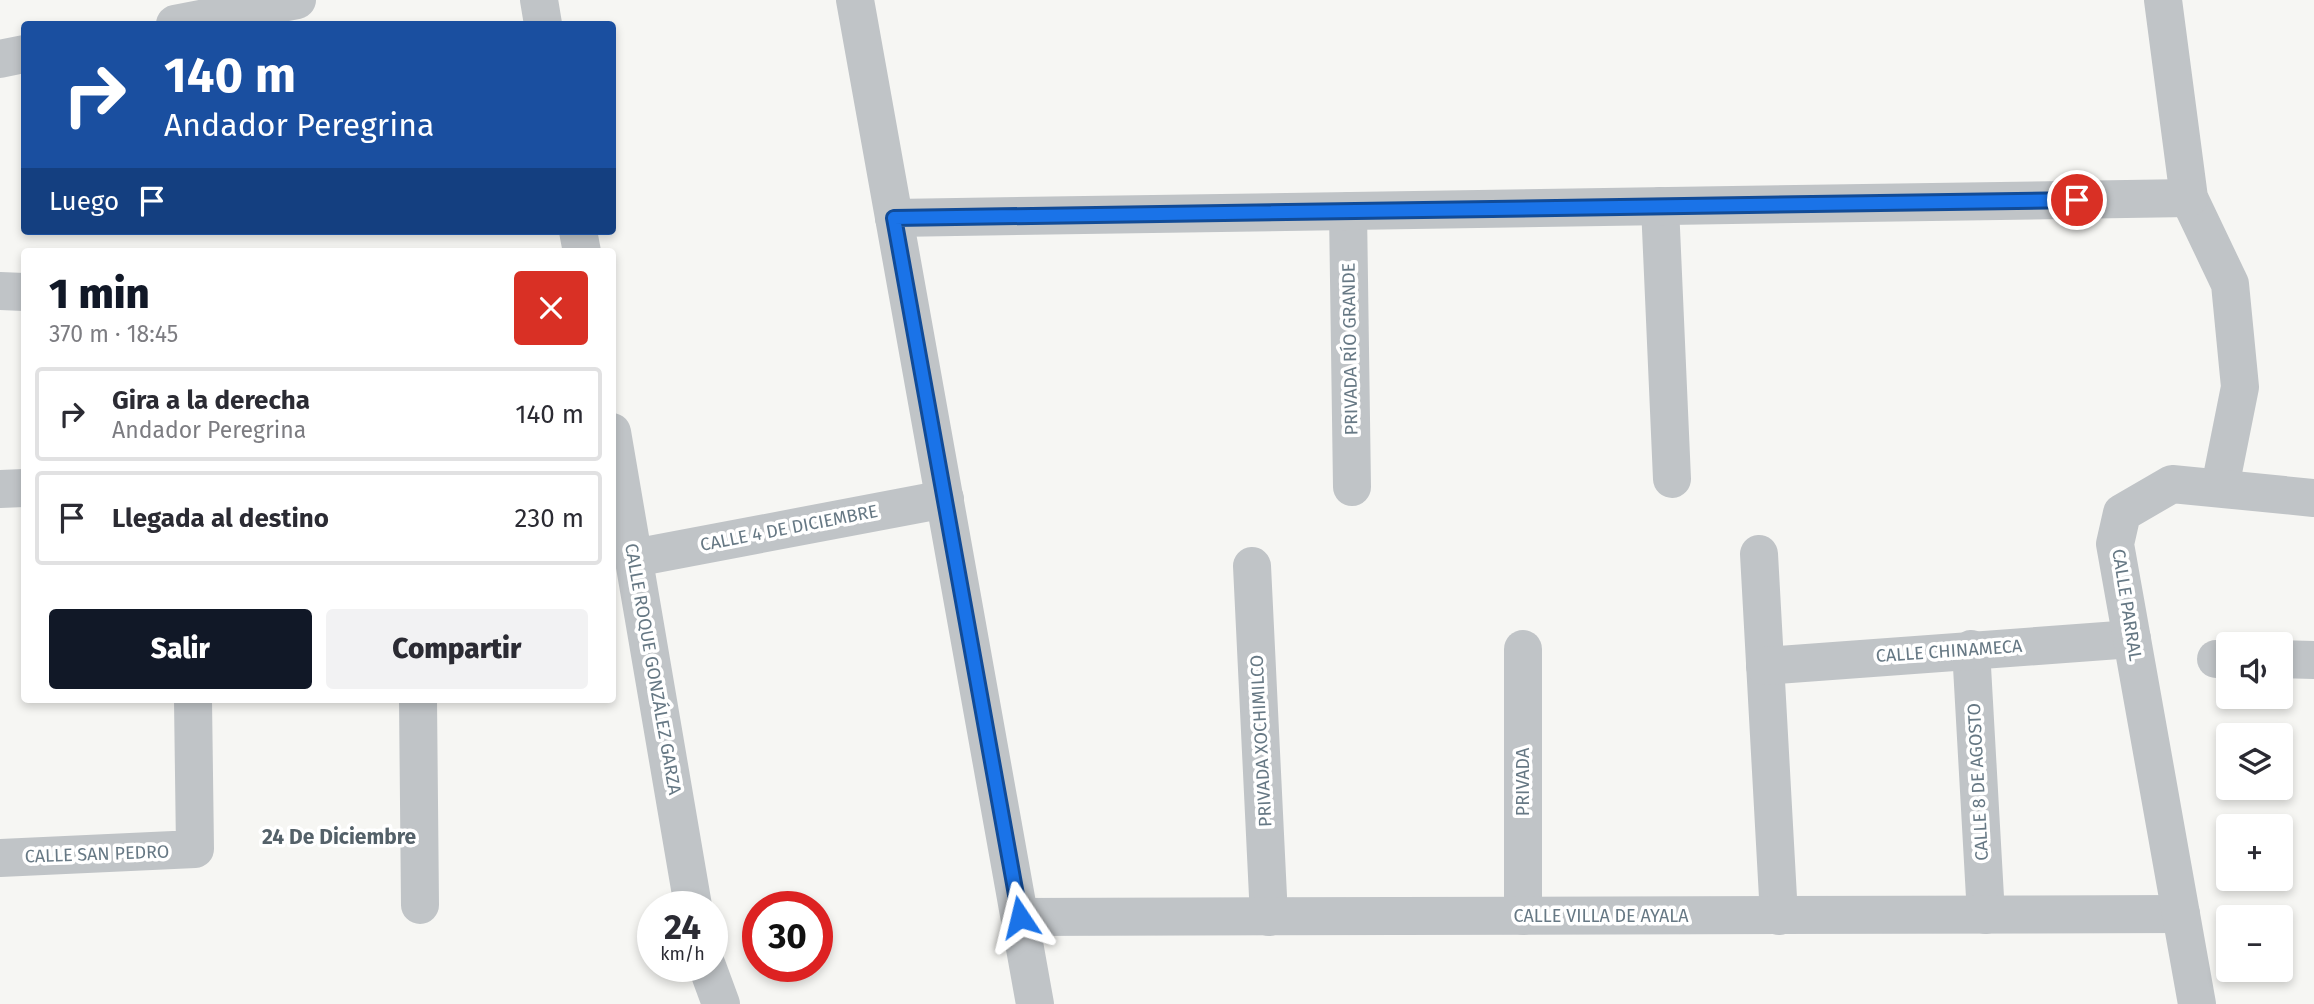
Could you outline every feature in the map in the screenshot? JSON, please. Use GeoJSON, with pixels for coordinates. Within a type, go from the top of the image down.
{"type":"FeatureCollection","features":[{"type":"Feature","properties":{"kind":"street"},"geometry":{"type":"LineString","coordinates":[[188,15],[297,0]]}},
{"type":"Feature","properties":{"kind":"street"},"geometry":{"type":"LineString","coordinates":[[539,0],[542,21]]}},
{"type":"Feature","properties":{"kind":"street"},"geometry":{"type":"LineString","coordinates":[[855,0],[1035,1004]]}},
{"type":"Feature","properties":{"kind":"street"},"geometry":{"type":"LineString","coordinates":[[2162,0],[2189,198],[2230,284],[2240,387],[2220,487]]}},
{"type":"Feature","properties":{"kind":"street"},"geometry":{"type":"LineString","coordinates":[[0,59],[21,55]]}},
{"type":"Feature","properties":{"kind":"street"},"geometry":{"type":"LineString","coordinates":[[894,218],[2189,198]]}},
{"type":"Feature","properties":{"kind":"street"},"geometry":{"type":"LineString","coordinates":[[1660,206],[1672,479]]}},
{"type":"Feature","properties":{"kind":"street","name":"PRIVADA RÍO GRANDE"},"geometry":{"type":"LineString","coordinates":[[1348,211],[1352,487]]}},
{"type":"Feature","properties":{"kind":"street"},"geometry":{"type":"LineString","coordinates":[[0,292],[21,292]]}},
{"type":"Feature","properties":{"kind":"street","name":"CALLE ROQUE GONZÁLEZ GARZA"},"geometry":{"type":"LineString","coordinates":[[616,464],[690,891]]}},
{"type":"Feature","properties":{"kind":"street","name":"CALLE PARRAL"},"geometry":{"type":"LineString","coordinates":[[2197,1004],[2115,544],[2123,513],[2172,484],[2314,498]]}},
{"type":"Feature","properties":{"kind":"street"},"geometry":{"type":"LineString","coordinates":[[0,489],[21,488]]}},
{"type":"Feature","properties":{"kind":"street","name":"CALLE 4 DE DICIEMBRE"},"geometry":{"type":"LineString","coordinates":[[634,558],[945,499]]}},
{"type":"Feature","properties":{"kind":"street"},"geometry":{"type":"LineString","coordinates":[[1759,554],[1779,916]]}},
{"type":"Feature","properties":{"kind":"street","name":"PRIVADA XOCHIMILCO"},"geometry":{"type":"LineString","coordinates":[[1252,566],[1269,917]]}},
{"type":"Feature","properties":{"kind":"street","name":"CALLE CHINAMECA"},"geometry":{"type":"LineString","coordinates":[[1765,666],[2132,639]]}},
{"type":"Feature","properties":{"kind":"street","name":"PRIVADA"},"geometry":{"type":"LineString","coordinates":[[1523,649],[1523,916]]}},
{"type":"Feature","properties":{"kind":"street","name":"CALLE 8 DE AGOSTO"},"geometry":{"type":"LineString","coordinates":[[1971,649],[1986,915]]}},
{"type":"Feature","properties":{"kind":"street"},"geometry":{"type":"LineString","coordinates":[[2293,659],[2314,660]]}},
{"type":"Feature","properties":{"kind":"street","name":"CALLE SAN PEDRO"},"geometry":{"type":"LineString","coordinates":[[0,858],[195,849],[193,703]]}},
{"type":"Feature","properties":{"kind":"street"},"geometry":{"type":"LineString","coordinates":[[418,703],[420,905]]}},
{"type":"Feature","properties":{"kind":"street","name":"CALLE VILLA DE AYALA"},"geometry":{"type":"LineString","coordinates":[[1020,917],[2181,914]]}},
{"type":"Feature","properties":{"kind":"street"},"geometry":{"type":"LineString","coordinates":[[713,982],[720,1004]]}},
{"type":"Feature","properties":{"kind":"district","name":"24 De Diciembre"},"geometry":{"type":"Point","coordinates":[339,837]}},
{"type":"Feature","properties":{"kind":"route"},"geometry":{"type":"LineString","coordinates":[[1020,917],[894,218],[2077,200]]}}]}
